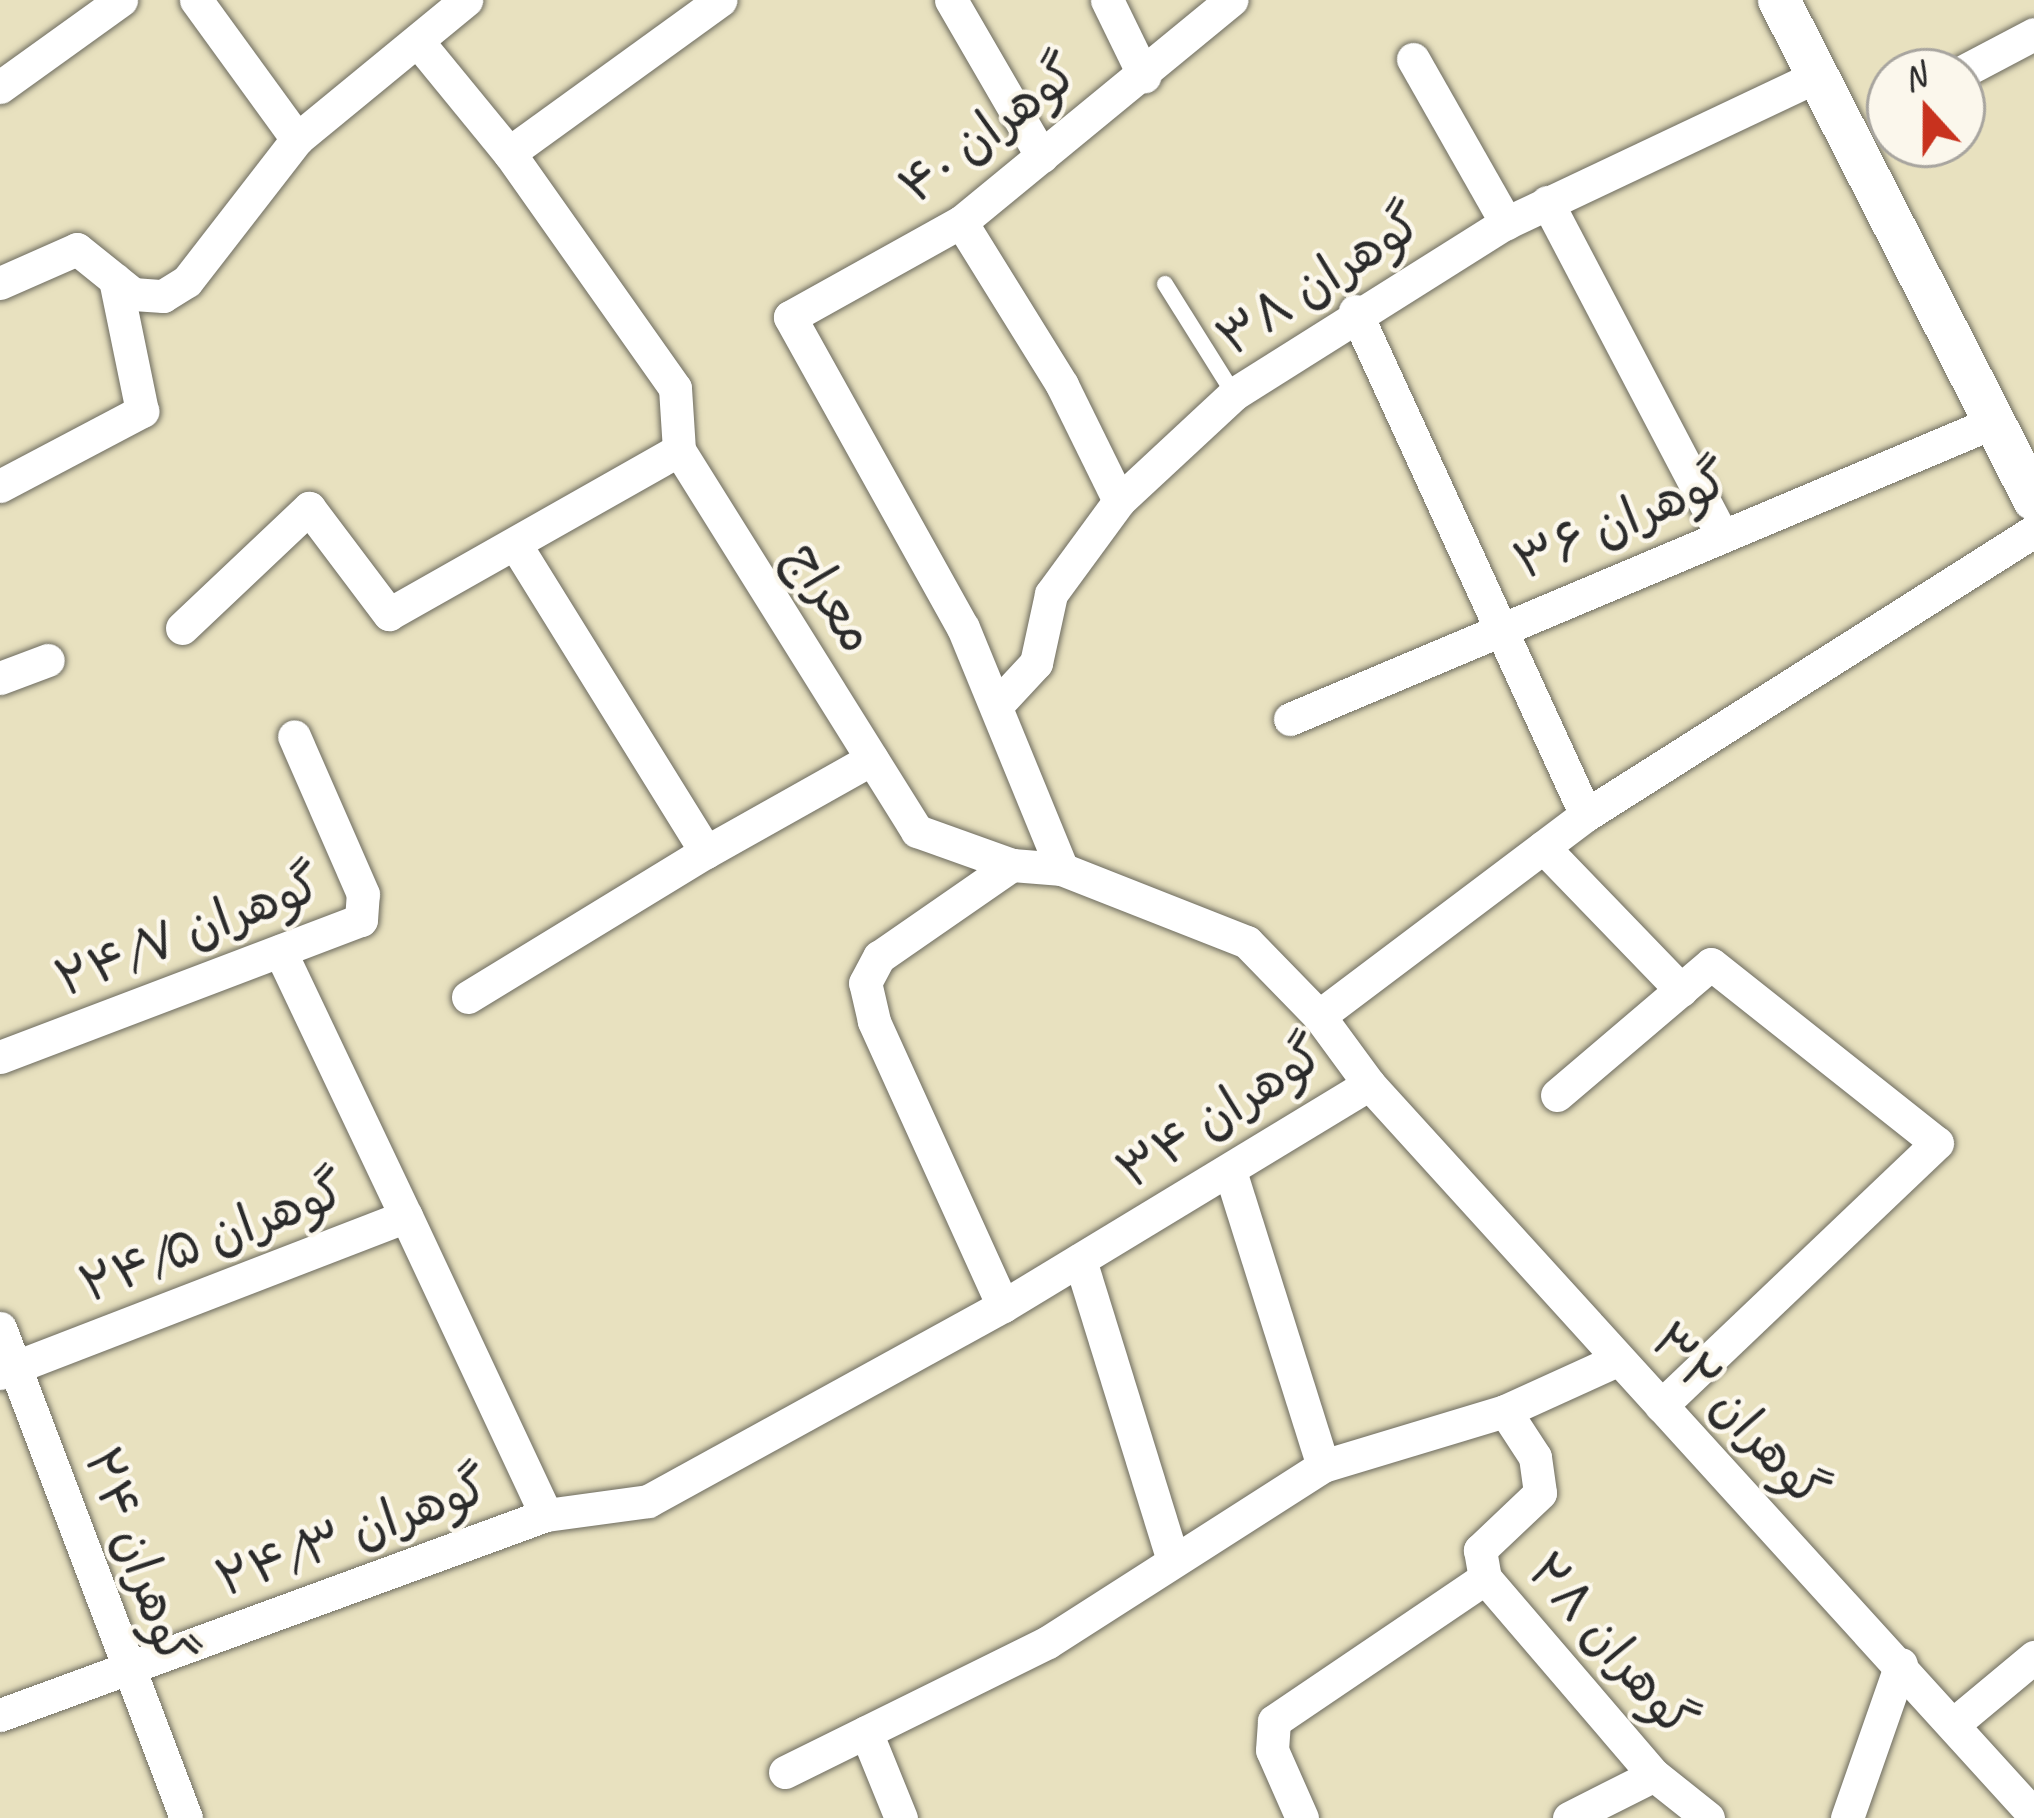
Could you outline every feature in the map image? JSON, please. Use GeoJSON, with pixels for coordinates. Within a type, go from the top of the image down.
{"type":"FeatureCollection","features":[{"type":"Feature","properties":{"kind":"street"},"geometry":{"type":"LineString","coordinates":[[0,87],[122,0]]}},
{"type":"Feature","properties":{"kind":"street"},"geometry":{"type":"LineString","coordinates":[[196,0],[297,139]]}},
{"type":"Feature","properties":{"kind":"street"},"geometry":{"type":"LineString","coordinates":[[0,283],[76,249],[147,298],[187,281],[297,139],[466,0]]}},
{"type":"Feature","properties":{"kind":"street"},"geometry":{"type":"LineString","coordinates":[[509,153],[720,0]]}},
{"type":"Feature","properties":{"kind":"street"},"geometry":{"type":"LineString","coordinates":[[951,0],[1042,157]]}},
{"type":"Feature","properties":{"kind":"street"},"geometry":{"type":"LineString","coordinates":[[1107,0],[1144,76]]}},
{"type":"Feature","properties":{"kind":"street","name":"گوهران ۴۰"},"geometry":{"type":"LineString","coordinates":[[997,706],[963,628],[790,316],[962,222],[1231,0]]}},
{"type":"Feature","properties":{"kind":"street"},"geometry":{"type":"LineString","coordinates":[[1779,0],[2034,500]]}},
{"type":"Feature","properties":{"kind":"street"},"geometry":{"type":"LineString","coordinates":[[1986,59],[2034,34]]}},
{"type":"Feature","properties":{"kind":"street","name":"معراج"},"geometry":{"type":"LineString","coordinates":[[419,43],[509,153],[675,388],[679,450],[916,831],[1012,865],[1061,869],[1247,942],[1319,1016]]}},
{"type":"Feature","properties":{"kind":"street"},"geometry":{"type":"LineString","coordinates":[[1412,59],[1506,223]]}},
{"type":"Feature","properties":{"kind":"street","name":"گوهران ۳۸"},"geometry":{"type":"LineString","coordinates":[[997,706],[1036,663],[1051,594],[1119,501],[1234,394],[1355,311],[1506,223],[1819,75]]}},
{"type":"Feature","properties":{"kind":"street"},"geometry":{"type":"LineString","coordinates":[[1547,202],[1720,532]]}},
{"type":"Feature","properties":{"kind":"street"},"geometry":{"type":"LineString","coordinates":[[962,222],[1062,385],[1119,501]]}},
{"type":"Feature","properties":{"kind":"street"},"geometry":{"type":"LineString","coordinates":[[0,486],[142,411],[115,280]]}},
{"type":"Feature","properties":{"kind":"street"},"geometry":{"type":"LineString","coordinates":[[1355,311],[1586,815]]}},
{"type":"Feature","properties":{"kind":"street","name":"گوهران ۳۶"},"geometry":{"type":"LineString","coordinates":[[1290,719],[1720,532],[1996,421]]}},
{"type":"Feature","properties":{"kind":"street"},"geometry":{"type":"LineString","coordinates":[[182,628],[309,508],[388,614],[517,547],[679,450]]}},
{"type":"Feature","properties":{"kind":"street","name":"گوهران ۳۴"},"geometry":{"type":"LineString","coordinates":[[546,1515],[648,1501],[1004,1306],[1369,1084],[1319,1016],[1586,815],[2034,531]]}},
{"type":"Feature","properties":{"kind":"street"},"geometry":{"type":"LineString","coordinates":[[517,547],[706,852]]}},
{"type":"Feature","properties":{"kind":"street"},"geometry":{"type":"LineString","coordinates":[[0,678],[48,660]]}},
{"type":"Feature","properties":{"kind":"street"},"geometry":{"type":"LineString","coordinates":[[997,706],[1061,869]]}},
{"type":"Feature","properties":{"kind":"street","name":"گوهران ۲۴/۷"},"geometry":{"type":"LineString","coordinates":[[0,1057],[350,926],[364,911],[294,736]]}},
{"type":"Feature","properties":{"kind":"street"},"geometry":{"type":"LineString","coordinates":[[468,998],[706,852],[872,759]]}},
{"type":"Feature","properties":{"kind":"street"},"geometry":{"type":"LineString","coordinates":[[1543,847],[1681,989]]}},
{"type":"Feature","properties":{"kind":"street"},"geometry":{"type":"LineString","coordinates":[[1004,1306],[874,1022],[865,982],[879,957],[1012,865]]}},
{"type":"Feature","properties":{"kind":"street"},"geometry":{"type":"LineString","coordinates":[[280,951],[406,1216]]}},
{"type":"Feature","properties":{"kind":"street"},"geometry":{"type":"LineString","coordinates":[[1557,1095],[1711,964],[1937,1143],[1661,1406]]}},
{"type":"Feature","properties":{"kind":"street","name":"گوهران ۳۲"},"geometry":{"type":"LineString","coordinates":[[1369,1084],[1617,1360],[1956,1722],[2034,1815]]}},
{"type":"Feature","properties":{"kind":"street"},"geometry":{"type":"LineString","coordinates":[[1230,1171],[1323,1466]]}},
{"type":"Feature","properties":{"kind":"street","name":"گوهران ۲۴/۵"},"geometry":{"type":"LineString","coordinates":[[7,1370],[406,1216],[546,1515]]}},
{"type":"Feature","properties":{"kind":"street"},"geometry":{"type":"LineString","coordinates":[[1080,1260],[1172,1558]]}},
{"type":"Feature","properties":{"kind":"street","name":"گوهران ۲۴"},"geometry":{"type":"LineString","coordinates":[[0,1328],[7,1370],[185,1818]]}},
{"type":"Feature","properties":{"kind":"street"},"geometry":{"type":"LineString","coordinates":[[785,1772],[1048,1642],[1172,1558],[1323,1466],[1504,1411],[1617,1360]]}},
{"type":"Feature","properties":{"kind":"street","name":"گوهران ۲۸"},"geometry":{"type":"LineString","coordinates":[[1504,1411],[1534,1457],[1540,1493],[1480,1550],[1485,1578],[1654,1775],[1708,1818]]}},
{"type":"Feature","properties":{"kind":"street","name":"گوهران ۲۴/۳"},"geometry":{"type":"LineString","coordinates":[[0,1715],[546,1515]]}},
{"type":"Feature","properties":{"kind":"street"},"geometry":{"type":"LineString","coordinates":[[1302,1818],[1271,1750],[1274,1721],[1485,1578]]}},
{"type":"Feature","properties":{"kind":"street"},"geometry":{"type":"LineString","coordinates":[[1956,1722],[2034,1657]]}},
{"type":"Feature","properties":{"kind":"street"},"geometry":{"type":"LineString","coordinates":[[1847,1818],[1901,1664]]}},
{"type":"Feature","properties":{"kind":"street"},"geometry":{"type":"LineString","coordinates":[[866,1732],[902,1818]]}},
{"type":"Feature","properties":{"kind":"street"},"geometry":{"type":"LineString","coordinates":[[1569,1818],[1654,1775]]}},
{"type":"Feature","properties":{"kind":"lane"},"geometry":{"type":"LineString","coordinates":[[1165,284],[1234,394]]}}]}
